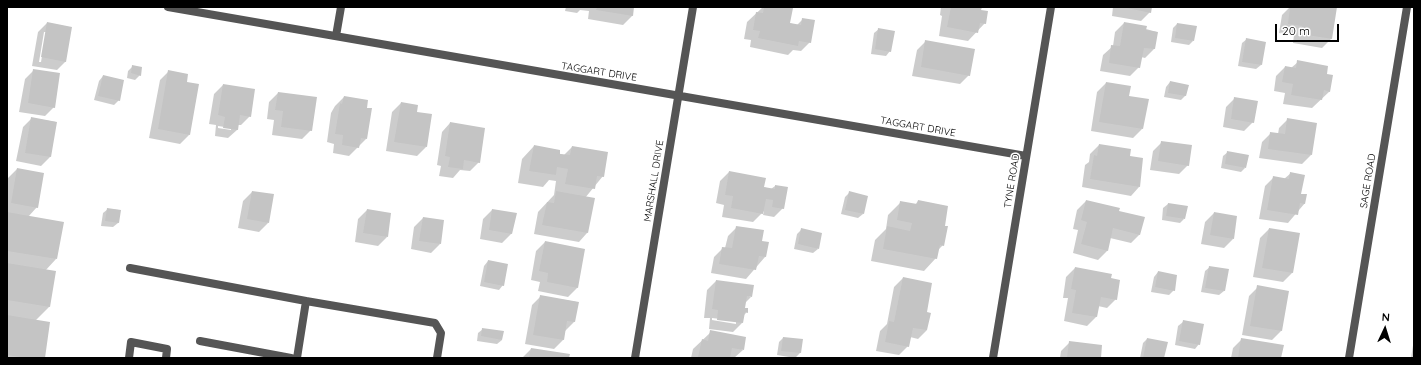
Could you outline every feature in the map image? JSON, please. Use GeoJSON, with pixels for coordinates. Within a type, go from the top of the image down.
{"type":"FeatureCollection","features":[{"type":"Feature","properties":{"kind":"street","name":"TAGGART DRIVE"},"geometry":{"type":"LineString","coordinates":[[168,7],[1026,156]]}},
{"type":"Feature","properties":{"kind":"street"},"geometry":{"type":"LineString","coordinates":[[336,36],[340,7]]}},
{"type":"Feature","properties":{"kind":"street","name":"MARSHALL DRIVE"},"geometry":{"type":"LineString","coordinates":[[635,358],[694,7]]}},
{"type":"Feature","properties":{"kind":"street","name":"TYNE ROAD"},"geometry":{"type":"LineString","coordinates":[[993,358],[1051,7]]}},
{"type":"Feature","properties":{"kind":"street","name":"SAGE ROAD"},"geometry":{"type":"LineString","coordinates":[[1349,358],[1407,7]]}},
{"type":"Feature","properties":{"kind":"street"},"geometry":{"type":"LineString","coordinates":[[130,268],[306,301],[435,323],[441,333],[437,358]]}},
{"type":"Feature","properties":{"kind":"street"},"geometry":{"type":"LineString","coordinates":[[297,358],[306,301]]}},
{"type":"Feature","properties":{"kind":"street"},"geometry":{"type":"LineString","coordinates":[[200,341],[291,358]]}},
{"type":"Feature","properties":{"kind":"street"},"geometry":{"type":"LineString","coordinates":[[129,358],[132,342],[167,349],[166,358]]}},
{"type":"Feature","properties":{"kind":"building"},"geometry":{"type":"Polygon","coordinates":[[[597,7],[634,7],[633,16],[596,10],[597,7]]]}},
{"type":"Feature","properties":{"kind":"building"},"geometry":{"type":"Polygon","coordinates":[[[764,7],[793,8],[790,23],[801,25],[802,18],[815,20],[811,43],[799,41],[798,46],[758,38],[760,31],[753,30],[756,12],[763,13],[764,7]]]}},
{"type":"Feature","properties":{"kind":"building"},"geometry":{"type":"Polygon","coordinates":[[[951,7],[982,7],[981,10],[988,11],[986,24],[980,23],[978,33],[947,27],[951,7]]]}},
{"type":"Feature","properties":{"kind":"building"},"geometry":{"type":"Polygon","coordinates":[[[1122,7],[1152,7],[1151,13],[1122,7]]]}},
{"type":"Feature","properties":{"kind":"building"},"geometry":{"type":"Polygon","coordinates":[[[1290,7],[1337,7],[1332,39],[1301,34],[1302,26],[1288,24],[1290,7]]]}},
{"type":"Feature","properties":{"kind":"building"},"geometry":{"type":"Polygon","coordinates":[[[47,22],[72,27],[66,62],[41,57],[47,22]]]}},
{"type":"Feature","properties":{"kind":"building"},"geometry":{"type":"Polygon","coordinates":[[[1124,22],[1147,26],[1146,30],[1158,32],[1155,49],[1144,48],[1140,68],[1109,63],[1111,45],[1120,46],[1124,22]]]}},
{"type":"Feature","properties":{"kind":"building"},"geometry":{"type":"Polygon","coordinates":[[[1177,23],[1197,26],[1194,41],[1175,38],[1177,23]]]}},
{"type":"Feature","properties":{"kind":"building"},"geometry":{"type":"Polygon","coordinates":[[[878,28],[895,31],[891,52],[875,49],[878,28]]]}},
{"type":"Feature","properties":{"kind":"building"},"geometry":{"type":"Polygon","coordinates":[[[1246,38],[1266,42],[1262,65],[1242,62],[1246,38]]]}},
{"type":"Feature","properties":{"kind":"building"},"geometry":{"type":"Polygon","coordinates":[[[925,40],[975,49],[970,76],[921,67],[925,40]]]}},
{"type":"Feature","properties":{"kind":"building"},"geometry":{"type":"Polygon","coordinates":[[[1297,60],[1328,66],[1327,74],[1333,75],[1330,92],[1324,90],[1322,100],[1291,95],[1293,84],[1282,82],[1285,66],[1296,68],[1297,60]]]}},
{"type":"Feature","properties":{"kind":"building"},"geometry":{"type":"Polygon","coordinates":[[[132,65],[142,67],[141,76],[131,73],[132,65]]]}},
{"type":"Feature","properties":{"kind":"building"},"geometry":{"type":"Polygon","coordinates":[[[33,69],[60,73],[55,108],[28,103],[33,69]]]}},
{"type":"Feature","properties":{"kind":"building"},"geometry":{"type":"Polygon","coordinates":[[[168,70],[188,74],[187,82],[199,84],[190,135],[158,129],[168,70]]]}},
{"type":"Feature","properties":{"kind":"building"},"geometry":{"type":"Polygon","coordinates":[[[103,75],[124,80],[120,101],[98,96],[103,75]]]}},
{"type":"Feature","properties":{"kind":"building"},"geometry":{"type":"Polygon","coordinates":[[[1170,81],[1189,85],[1186,96],[1168,93],[1170,81]]]}},
{"type":"Feature","properties":{"kind":"building"},"geometry":{"type":"Polygon","coordinates":[[[1106,82],[1131,86],[1129,96],[1149,99],[1143,129],[1099,122],[1106,82]]]}},
{"type":"Feature","properties":{"kind":"building"},"geometry":{"type":"Polygon","coordinates":[[[223,84],[255,89],[251,117],[240,115],[238,130],[223,128],[225,117],[218,115],[223,84]]]}},
{"type":"Feature","properties":{"kind":"building"},"geometry":{"type":"Polygon","coordinates":[[[278,92],[317,97],[312,131],[281,127],[283,111],[275,110],[278,92]]]}},
{"type":"Feature","properties":{"kind":"building"},"geometry":{"type":"Polygon","coordinates":[[[344,96],[368,100],[367,108],[372,108],[367,139],[361,138],[359,148],[342,145],[343,135],[335,134],[340,103],[342,104],[344,96]]]}},
{"type":"Feature","properties":{"kind":"building"},"geometry":{"type":"Polygon","coordinates":[[[1234,97],[1258,101],[1254,123],[1231,119],[1234,97]]]}},
{"type":"Feature","properties":{"kind":"building"},"geometry":{"type":"Polygon","coordinates":[[[401,102],[418,105],[417,112],[432,114],[427,147],[394,142],[401,102]]]}},
{"type":"Feature","properties":{"kind":"building"},"geometry":{"type":"Polygon","coordinates":[[[31,117],[57,122],[51,157],[25,153],[31,117]]]}},
{"type":"Feature","properties":{"kind":"building"},"geometry":{"type":"Polygon","coordinates":[[[1287,118],[1317,123],[1312,155],[1268,149],[1270,132],[1285,134],[1287,118]]]}},
{"type":"Feature","properties":{"kind":"building"},"geometry":{"type":"Polygon","coordinates":[[[450,122],[485,128],[480,163],[464,160],[463,169],[448,167],[450,157],[445,156],[450,122]]]}},
{"type":"Feature","properties":{"kind":"building"},"geometry":{"type":"Polygon","coordinates":[[[1161,141],[1192,145],[1189,166],[1158,161],[1161,141]]]}},
{"type":"Feature","properties":{"kind":"building"},"geometry":{"type":"Polygon","coordinates":[[[1099,144],[1131,149],[1130,156],[1143,158],[1140,187],[1090,179],[1094,155],[1097,156],[1099,144]]]}},
{"type":"Feature","properties":{"kind":"building"},"geometry":{"type":"Polygon","coordinates":[[[534,145],[560,150],[560,154],[570,155],[572,146],[608,152],[604,177],[597,176],[595,189],[565,184],[568,169],[557,167],[556,175],[529,171],[534,145]]]}},
{"type":"Feature","properties":{"kind":"building"},"geometry":{"type":"Polygon","coordinates":[[[1227,151],[1249,155],[1246,168],[1225,164],[1227,151]]]}},
{"type":"Feature","properties":{"kind":"building"},"geometry":{"type":"Polygon","coordinates":[[[17,168],[44,173],[38,208],[11,203],[17,168]]]}},
{"type":"Feature","properties":{"kind":"building"},"geometry":{"type":"Polygon","coordinates":[[[729,171],[766,178],[764,187],[775,189],[775,185],[788,187],[784,209],[772,207],[773,200],[766,199],[763,214],[731,208],[733,196],[725,195],[729,171]]]}},
{"type":"Feature","properties":{"kind":"building"},"geometry":{"type":"Polygon","coordinates":[[[1290,172],[1305,175],[1301,194],[1307,194],[1305,204],[1300,203],[1298,215],[1267,210],[1273,176],[1289,179],[1290,172]]]}},
{"type":"Feature","properties":{"kind":"building"},"geometry":{"type":"Polygon","coordinates":[[[252,191],[274,194],[269,223],[247,219],[252,191]]]}},
{"type":"Feature","properties":{"kind":"building"},"geometry":{"type":"Polygon","coordinates":[[[556,191],[595,198],[588,233],[542,225],[547,202],[554,203],[556,191]]]}},
{"type":"Feature","properties":{"kind":"building"},"geometry":{"type":"Polygon","coordinates":[[[849,191],[868,196],[864,214],[845,210],[849,191]]]}},
{"type":"Feature","properties":{"kind":"building"},"geometry":{"type":"Polygon","coordinates":[[[918,200],[948,206],[945,226],[948,226],[944,246],[940,245],[937,259],[883,249],[887,226],[910,231],[912,223],[897,220],[900,201],[917,204],[918,200]]]}},
{"type":"Feature","properties":{"kind":"building"},"geometry":{"type":"Polygon","coordinates":[[[1086,200],[1120,208],[1119,211],[1145,217],[1140,235],[1113,228],[1108,251],[1081,244],[1087,222],[1081,220],[1086,200]]]}},
{"type":"Feature","properties":{"kind":"building"},"geometry":{"type":"Polygon","coordinates":[[[1168,203],[1188,206],[1185,219],[1166,216],[1168,203]]]}},
{"type":"Feature","properties":{"kind":"building"},"geometry":{"type":"Polygon","coordinates":[[[107,208],[121,210],[119,223],[105,221],[107,208]]]}},
{"type":"Feature","properties":{"kind":"building"},"geometry":{"type":"Polygon","coordinates":[[[367,209],[391,213],[388,237],[363,233],[367,209]]]}},
{"type":"Feature","properties":{"kind":"building"},"geometry":{"type":"Polygon","coordinates":[[[492,209],[517,213],[512,234],[489,230],[492,209]]]}},
{"type":"Feature","properties":{"kind":"building"},"geometry":{"type":"Polygon","coordinates":[[[7,212],[64,222],[57,259],[7,251],[7,212]]]}},
{"type":"Feature","properties":{"kind":"building"},"geometry":{"type":"Polygon","coordinates":[[[1214,212],[1237,216],[1234,239],[1210,235],[1214,212]]]}},
{"type":"Feature","properties":{"kind":"building"},"geometry":{"type":"Polygon","coordinates":[[[423,217],[444,220],[441,244],[419,241],[423,217]]]}},
{"type":"Feature","properties":{"kind":"building"},"geometry":{"type":"Polygon","coordinates":[[[736,226],[764,230],[762,241],[769,242],[766,257],[759,256],[756,270],[719,264],[722,247],[732,248],[736,226]]]}},
{"type":"Feature","properties":{"kind":"building"},"geometry":{"type":"Polygon","coordinates":[[[801,228],[822,233],[819,249],[798,244],[801,228]]]}},
{"type":"Feature","properties":{"kind":"building"},"geometry":{"type":"Polygon","coordinates":[[[1269,228],[1300,233],[1293,273],[1262,268],[1269,228]]]}},
{"type":"Feature","properties":{"kind":"building"},"geometry":{"type":"Polygon","coordinates":[[[545,241],[585,249],[578,288],[547,282],[548,273],[539,271],[545,241]]]}},
{"type":"Feature","properties":{"kind":"building"},"geometry":{"type":"Polygon","coordinates":[[[488,260],[508,264],[504,286],[484,282],[488,260]]]}},
{"type":"Feature","properties":{"kind":"building"},"geometry":{"type":"Polygon","coordinates":[[[7,263],[56,271],[50,307],[7,300],[7,263]]]}},
{"type":"Feature","properties":{"kind":"building"},"geometry":{"type":"Polygon","coordinates":[[[1209,266],[1229,269],[1225,291],[1205,288],[1209,266]]]}},
{"type":"Feature","properties":{"kind":"building"},"geometry":{"type":"Polygon","coordinates":[[[1075,267],[1112,274],[1111,278],[1120,280],[1117,300],[1101,297],[1097,317],[1072,313],[1076,290],[1071,289],[1075,267]]]}},
{"type":"Feature","properties":{"kind":"building"},"geometry":{"type":"Polygon","coordinates":[[[1158,271],[1177,275],[1175,291],[1155,287],[1158,271]]]}},
{"type":"Feature","properties":{"kind":"building"},"geometry":{"type":"Polygon","coordinates":[[[903,277],[932,283],[927,312],[931,313],[927,330],[913,328],[909,347],[885,342],[889,321],[894,322],[903,277]]]}},
{"type":"Feature","properties":{"kind":"building"},"geometry":{"type":"Polygon","coordinates":[[[716,280],[754,285],[752,297],[747,296],[745,308],[748,308],[748,313],[745,312],[743,323],[717,320],[718,310],[712,309],[716,280]]]}},
{"type":"Feature","properties":{"kind":"building"},"geometry":{"type":"Polygon","coordinates":[[[1257,285],[1289,291],[1282,331],[1250,326],[1257,285]]]}},
{"type":"Feature","properties":{"kind":"building"},"geometry":{"type":"Polygon","coordinates":[[[540,295],[579,302],[575,322],[567,321],[564,340],[533,335],[540,295]]]}},
{"type":"Feature","properties":{"kind":"building"},"geometry":{"type":"Polygon","coordinates":[[[7,315],[50,322],[45,358],[26,358],[7,355],[7,315]]]}},
{"type":"Feature","properties":{"kind":"building"},"geometry":{"type":"Polygon","coordinates":[[[1183,320],[1204,324],[1200,345],[1179,341],[1183,320]]]}},
{"type":"Feature","properties":{"kind":"building"},"geometry":{"type":"Polygon","coordinates":[[[482,328],[504,331],[502,340],[481,336],[482,328]]]}},
{"type":"Feature","properties":{"kind":"building"},"geometry":{"type":"Polygon","coordinates":[[[710,330],[746,337],[744,350],[732,348],[730,358],[698,357],[702,339],[708,341],[710,330]]]}},
{"type":"Feature","properties":{"kind":"building"},"geometry":{"type":"Polygon","coordinates":[[[783,337],[803,339],[801,353],[781,351],[783,337]]]}},
{"type":"Feature","properties":{"kind":"building"},"geometry":{"type":"Polygon","coordinates":[[[1147,338],[1168,342],[1164,358],[1143,358],[1147,338]]]}},
{"type":"Feature","properties":{"kind":"building"},"geometry":{"type":"Polygon","coordinates":[[[1241,338],[1284,345],[1281,358],[1238,358],[1241,338]]]}},
{"type":"Feature","properties":{"kind":"building"},"geometry":{"type":"Polygon","coordinates":[[[1069,341],[1102,345],[1101,358],[1067,358],[1069,341]]]}},
{"type":"Feature","properties":{"kind":"building"},"geometry":{"type":"Polygon","coordinates":[[[531,348],[570,354],[569,358],[529,358],[531,348]]]}}]}
